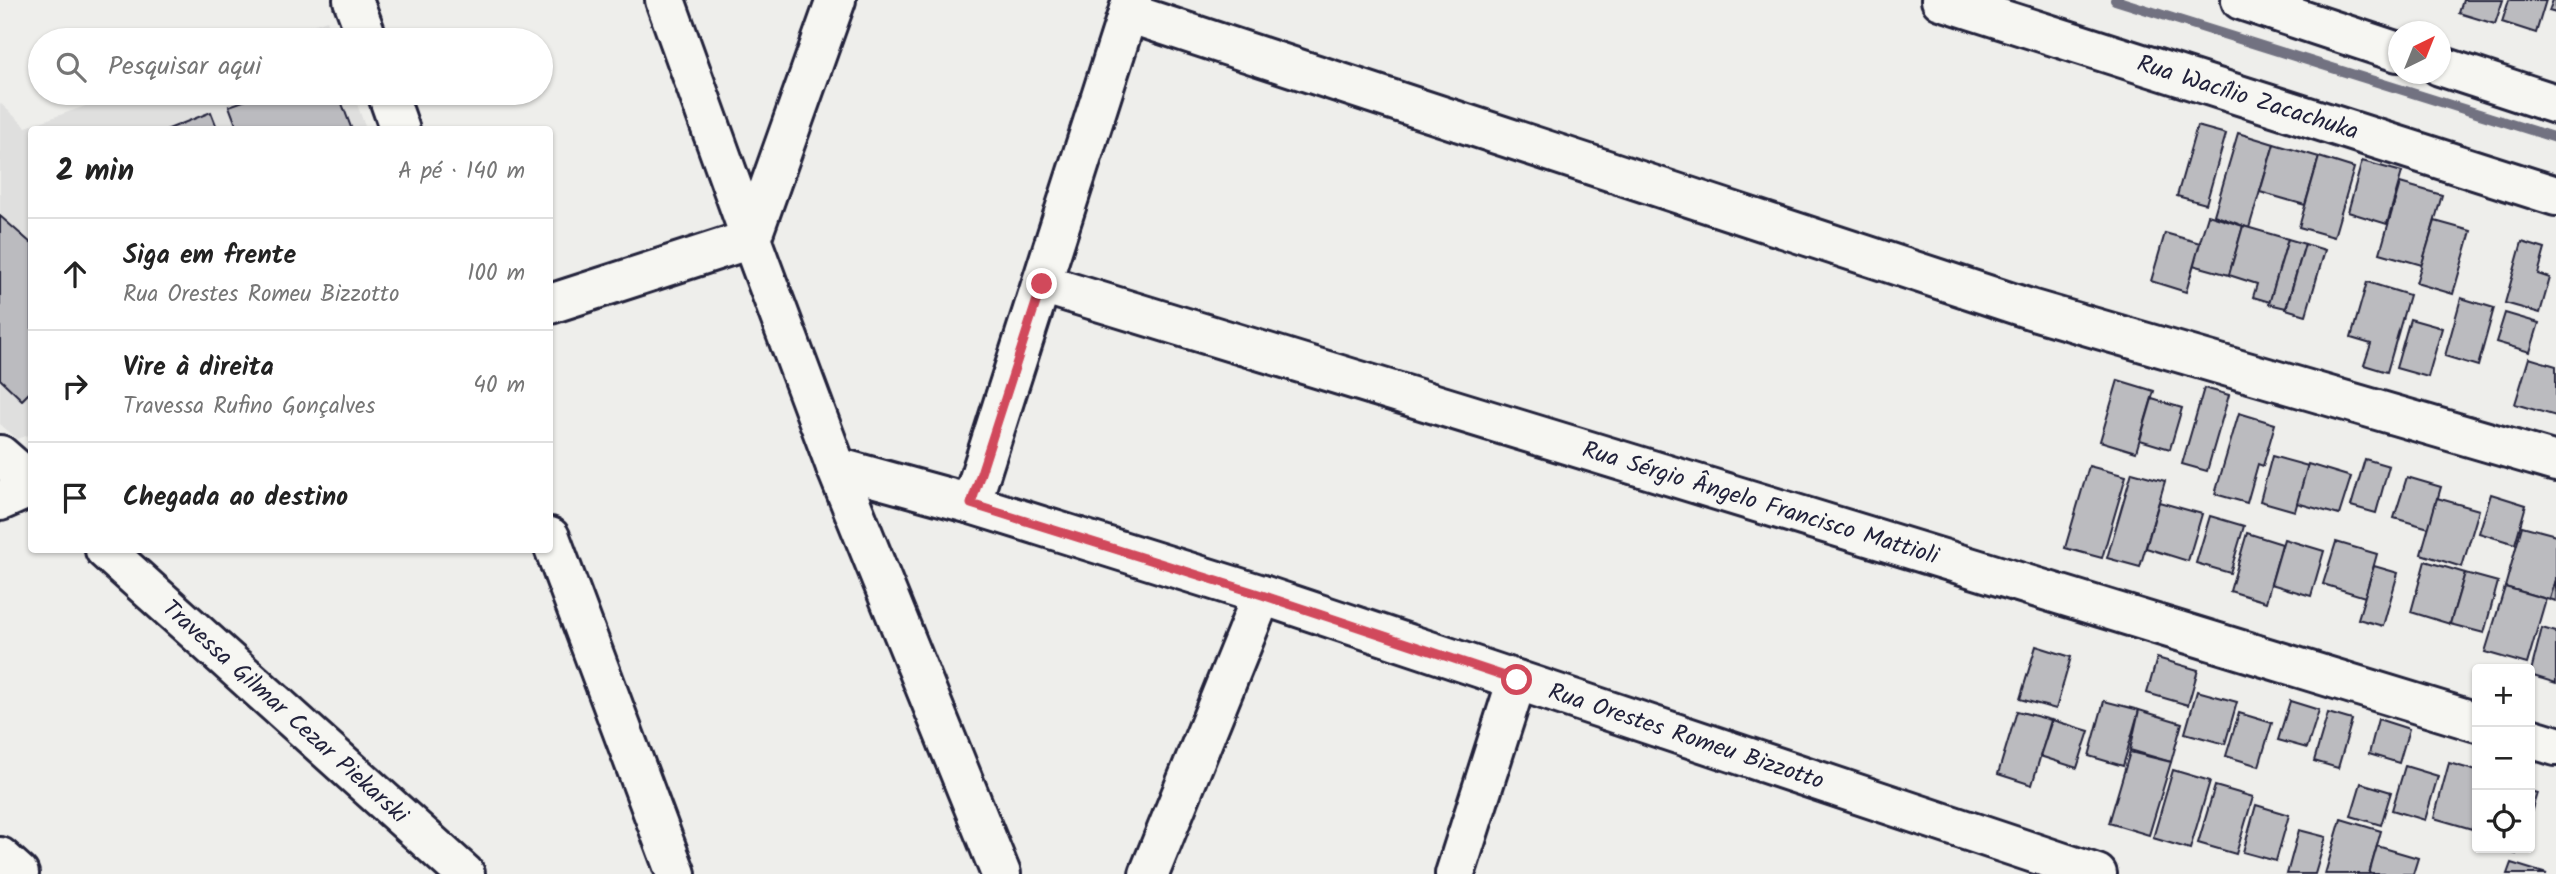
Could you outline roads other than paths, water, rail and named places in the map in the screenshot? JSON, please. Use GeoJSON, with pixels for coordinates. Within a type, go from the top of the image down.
{"type":"FeatureCollection","features":[{"type":"Feature","properties":{"kind":"street"},"geometry":{"type":"LineString","coordinates":[[354,0],[364,28]]}},
{"type":"Feature","properties":{"kind":"street"},"geometry":{"type":"LineString","coordinates":[[665,0],[836,467],[1002,874]]}},
{"type":"Feature","properties":{"kind":"street"},"geometry":{"type":"LineString","coordinates":[[751,239],[836,0]]}},
{"type":"Feature","properties":{"kind":"street","name":"Rua Wacílio Zacachuka"},"geometry":{"type":"LineString","coordinates":[[1941,0],[2556,196]]}},
{"type":"Feature","properties":{"kind":"street"},"geometry":{"type":"LineString","coordinates":[[2241,0],[2388,48]]}},
{"type":"Feature","properties":{"kind":"street"},"geometry":{"type":"LineString","coordinates":[[971,504],[1130,6],[2030,309],[2556,462]]}},
{"type":"Feature","properties":{"kind":"street"},"geometry":{"type":"LineString","coordinates":[[2451,69],[2556,104]]}},
{"type":"Feature","properties":{"kind":"street"},"geometry":{"type":"LineString","coordinates":[[391,105],[399,126]]}},
{"type":"Feature","properties":{"kind":"street"},"geometry":{"type":"LineString","coordinates":[[553,303],[751,239]]}},
{"type":"Feature","properties":{"kind":"street","name":"Rua Sérgio Ângelo Francisco Mattioli"},"geometry":{"type":"LineString","coordinates":[[1042,284],[2472,720]]}},
{"type":"Feature","properties":{"kind":"street"},"geometry":{"type":"LineString","coordinates":[[0,455],[28,481]]}},
{"type":"Feature","properties":{"kind":"street","name":"Rua Orestes Romeu Bizzotto"},"geometry":{"type":"LineString","coordinates":[[836,467],[971,504],[1262,595],[2097,874]]}},
{"type":"Feature","properties":{"kind":"street"},"geometry":{"type":"LineString","coordinates":[[0,500],[28,487]]}},
{"type":"Feature","properties":{"kind":"street"},"geometry":{"type":"LineString","coordinates":[[553,545],[677,874]]}},
{"type":"Feature","properties":{"kind":"street","name":"Travessa Gilmar Cezar Piekarski"},"geometry":{"type":"LineString","coordinates":[[108,553],[465,874]]}},
{"type":"Feature","properties":{"kind":"street"},"geometry":{"type":"LineString","coordinates":[[1149,874],[1262,595]]}},
{"type":"Feature","properties":{"kind":"street"},"geometry":{"type":"LineString","coordinates":[[1455,874],[1517,680]]}},
{"type":"Feature","properties":{"kind":"street"},"geometry":{"type":"LineString","coordinates":[[2535,740],[2556,746]]}},
{"type":"Feature","properties":{"kind":"street"},"geometry":{"type":"LineString","coordinates":[[0,857],[19,874]]}},
{"type":"Feature","properties":{"kind":"waterway"},"geometry":{"type":"LineString","coordinates":[[2115,0],[2556,138]]}}]}
